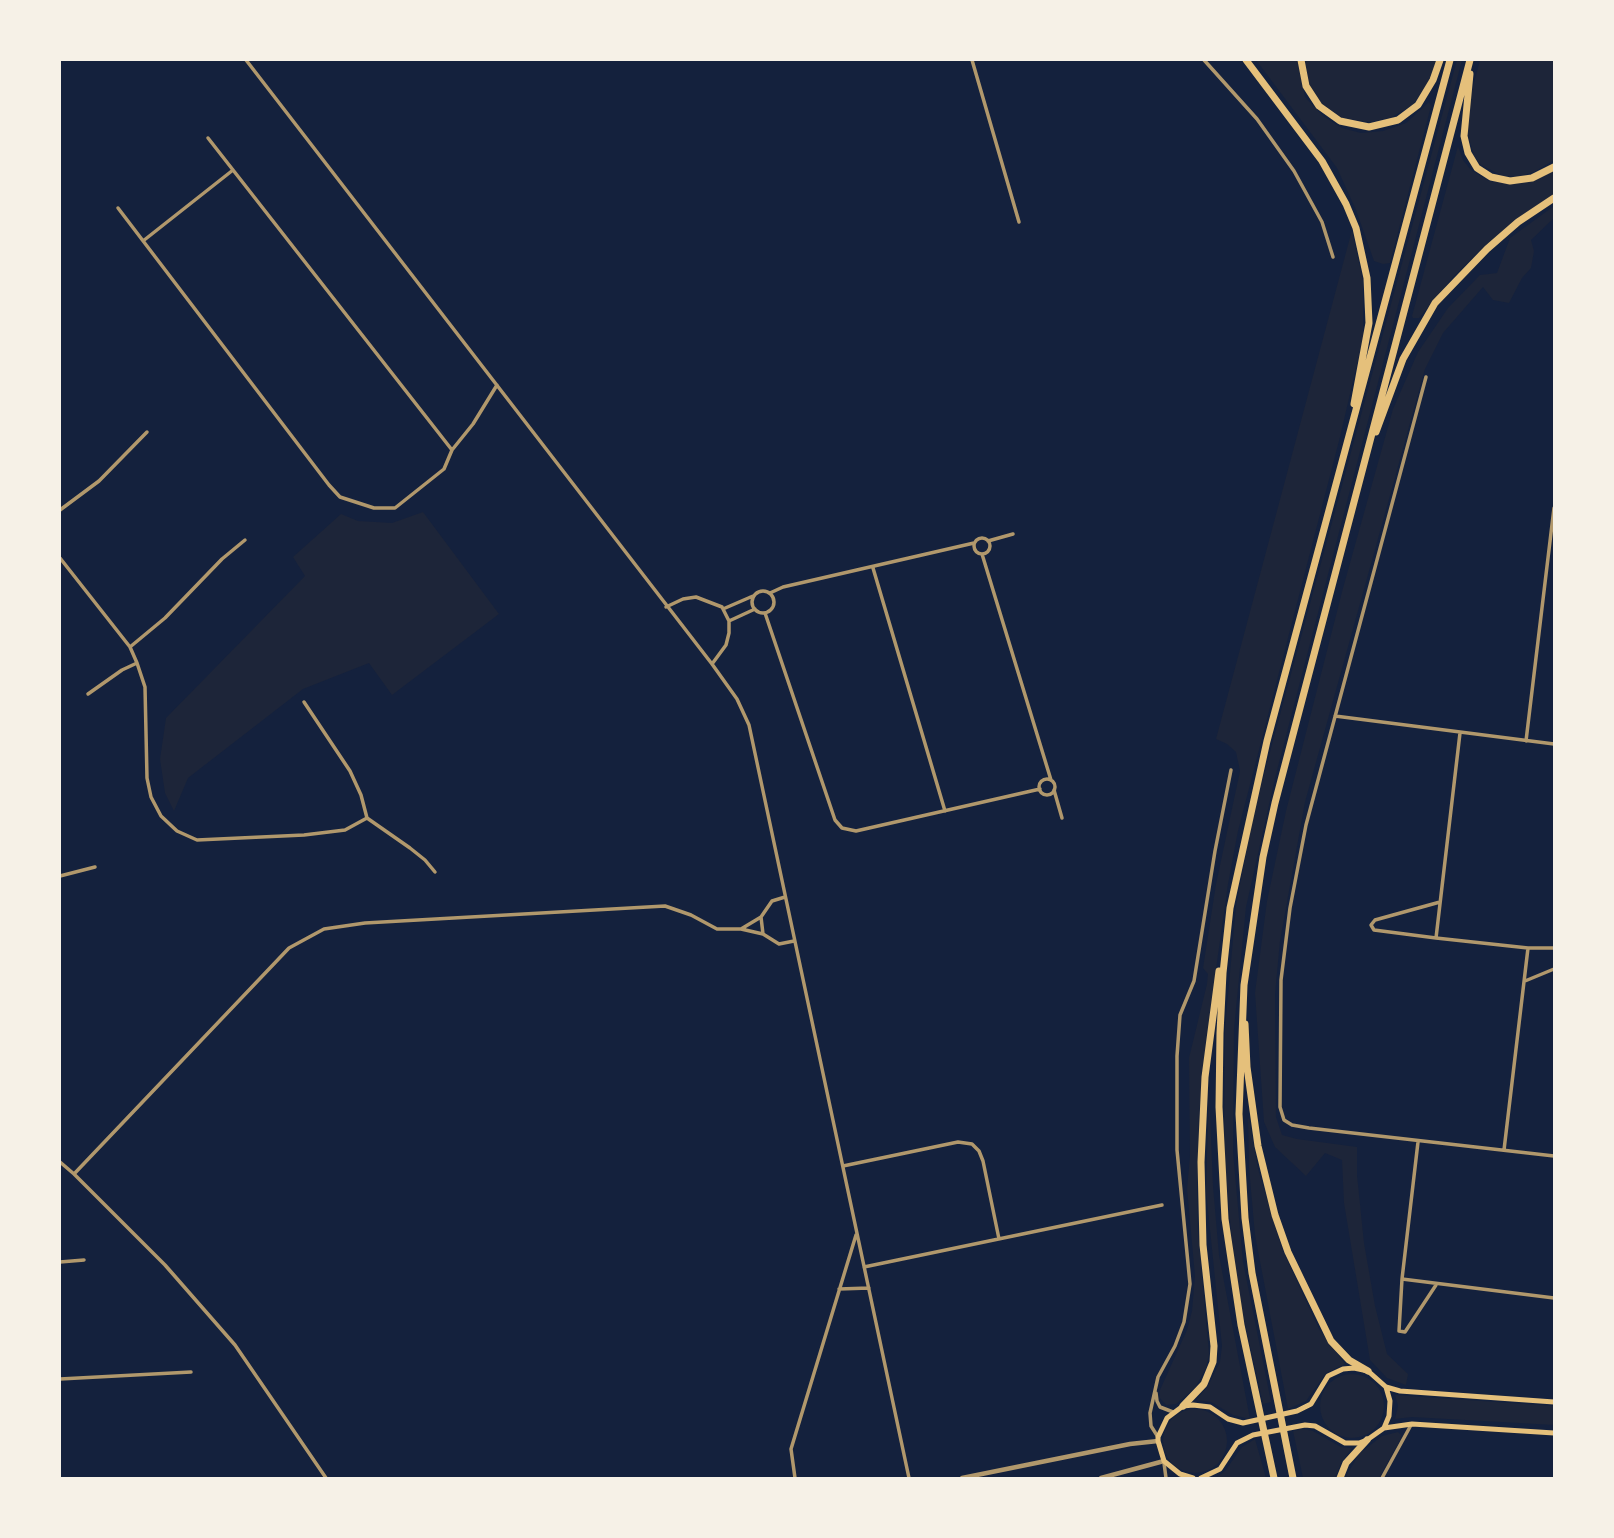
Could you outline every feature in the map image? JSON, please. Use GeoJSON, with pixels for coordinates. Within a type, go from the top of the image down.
{"type":"FeatureCollection","features":[{"type":"Feature","properties":{"kind":"highway"},"geometry":{"type":"LineString","coordinates":[[1246,60],[1322,161],[1346,204],[1362,253],[1368,289],[1369,323],[1341,470]]}},
{"type":"Feature","properties":{"kind":"highway"},"geometry":{"type":"LineString","coordinates":[[1301,60],[1306,86],[1319,106],[1340,121],[1370,127],[1398,120],[1418,105],[1433,80],[1440,60]]}},
{"type":"Feature","properties":{"kind":"highway"},"geometry":{"type":"LineString","coordinates":[[1183,1406],[1204,1384],[1213,1362],[1214,1346],[1203,1245],[1201,1162],[1205,1077],[1230,908],[1261,764],[1450,60]]}},
{"type":"Feature","properties":{"kind":"highway"},"geometry":{"type":"LineString","coordinates":[[1471,60],[1463,131],[1468,153],[1474,163],[1491,177],[1510,181],[1532,178],[1555,167]]}},
{"type":"Feature","properties":{"kind":"highway"},"geometry":{"type":"LineString","coordinates":[[1293,1479],[1252,1273],[1241,1166],[1240,1047],[1244,985],[1263,857],[1471,60]]}},
{"type":"Feature","properties":{"kind":"highway"},"geometry":{"type":"LineString","coordinates":[[1362,472],[1403,359],[1435,303],[1494,242],[1518,222],[1555,198]]}},
{"type":"Feature","properties":{"kind":"highway"},"geometry":{"type":"LineString","coordinates":[[1230,908],[1220,1033],[1221,1163],[1225,1219],[1233,1278],[1274,1479]]}},
{"type":"Feature","properties":{"kind":"highway"},"geometry":{"type":"LineString","coordinates":[[1244,985],[1247,1067],[1252,1110],[1262,1168],[1275,1215],[1288,1252],[1331,1341],[1349,1360],[1368,1371]]}},
{"type":"Feature","properties":{"kind":"highway"},"geometry":{"type":"LineString","coordinates":[[1340,1479],[1346,1463],[1367,1440]]}},
{"type":"Feature","properties":{"kind":"main road"},"geometry":{"type":"LineString","coordinates":[[1192,1479],[1164,1461],[1158,1439],[1167,1418],[1174,1412],[1183,1406],[1202,1405],[1234,1421],[1252,1421],[1305,1409],[1328,1377],[1335,1372],[1354,1368],[1368,1371],[1386,1387],[1407,1392],[1555,1402]]}},
{"type":"Feature","properties":{"kind":"main road"},"geometry":{"type":"LineString","coordinates":[[1384,1428],[1390,1408],[1386,1387]]}},
{"type":"Feature","properties":{"kind":"main road"},"geometry":{"type":"LineString","coordinates":[[1201,1479],[1220,1469],[1237,1443],[1253,1435],[1305,1425],[1315,1426],[1345,1443],[1359,1443],[1384,1428],[1412,1424],[1555,1433]]}},
{"type":"Feature","properties":{"kind":"street"},"geometry":{"type":"LineString","coordinates":[[246,60],[737,699],[749,725],[909,1479]]}},
{"type":"Feature","properties":{"kind":"street"},"geometry":{"type":"LineString","coordinates":[[972,60],[1019,222]]}},
{"type":"Feature","properties":{"kind":"street"},"geometry":{"type":"LineString","coordinates":[[1204,60],[1257,119],[1294,171],[1322,222],[1332,257]]}},
{"type":"Feature","properties":{"kind":"street"},"geometry":{"type":"LineString","coordinates":[[208,138],[452,450]]}},
{"type":"Feature","properties":{"kind":"street"},"geometry":{"type":"LineString","coordinates":[[143,241],[233,170]]}},
{"type":"Feature","properties":{"kind":"street"},"geometry":{"type":"LineString","coordinates":[[118,208],[340,497],[374,508],[395,508],[444,469],[452,450],[473,424],[496,385]]}},
{"type":"Feature","properties":{"kind":"street"},"geometry":{"type":"LineString","coordinates":[[1426,377],[1307,825],[1290,908],[1281,980],[1280,1107],[1284,1119],[1292,1125],[1555,1156]]}},
{"type":"Feature","properties":{"kind":"street"},"geometry":{"type":"LineString","coordinates":[[60,510],[99,481],[147,432]]}},
{"type":"Feature","properties":{"kind":"street"},"geometry":{"type":"LineString","coordinates":[[1526,741],[1555,508]]}},
{"type":"Feature","properties":{"kind":"street"},"geometry":{"type":"LineString","coordinates":[[723,609],[761,591],[770,593],[783,587],[974,543],[980,538],[987,541],[1013,534]]}},
{"type":"Feature","properties":{"kind":"street"},"geometry":{"type":"LineString","coordinates":[[130,647],[165,618],[222,559],[245,540]]}},
{"type":"Feature","properties":{"kind":"street"},"geometry":{"type":"LineString","coordinates":[[982,554],[988,550],[987,541]]}},
{"type":"Feature","properties":{"kind":"street"},"geometry":{"type":"LineString","coordinates":[[974,543],[975,551],[982,554],[1054,783],[1062,818]]}},
{"type":"Feature","properties":{"kind":"street"},"geometry":{"type":"LineString","coordinates":[[60,558],[130,647],[137,663],[145,687],[147,778],[151,797],[161,816],[177,831],[197,840],[304,835],[345,830],[367,818]]}},
{"type":"Feature","properties":{"kind":"street"},"geometry":{"type":"LineString","coordinates":[[873,568],[945,811]]}},
{"type":"Feature","properties":{"kind":"street"},"geometry":{"type":"LineString","coordinates":[[729,621],[755,610],[765,612],[774,606],[770,593]]}},
{"type":"Feature","properties":{"kind":"street"},"geometry":{"type":"LineString","coordinates":[[753,596],[755,610]]}},
{"type":"Feature","properties":{"kind":"street"},"geometry":{"type":"LineString","coordinates":[[666,607],[683,599],[696,597],[723,609],[729,621],[726,645],[712,664]]}},
{"type":"Feature","properties":{"kind":"street"},"geometry":{"type":"LineString","coordinates":[[765,612],[835,820],[842,828],[856,831],[1040,789],[1048,794],[1054,790]]}},
{"type":"Feature","properties":{"kind":"street"},"geometry":{"type":"LineString","coordinates":[[88,694],[122,670],[137,663]]}},
{"type":"Feature","properties":{"kind":"street"},"geometry":{"type":"LineString","coordinates":[[304,702],[350,771],[367,818],[410,848],[435,872]]}},
{"type":"Feature","properties":{"kind":"street"},"geometry":{"type":"LineString","coordinates":[[1335,716],[1555,744]]}},
{"type":"Feature","properties":{"kind":"street"},"geometry":{"type":"LineString","coordinates":[[1436,939],[1461,733]]}},
{"type":"Feature","properties":{"kind":"street"},"geometry":{"type":"LineString","coordinates":[[962,1479],[1158,1439],[1151,1426],[1150,1413],[1163,1367],[1182,1329],[1190,1284],[1177,1150],[1180,1014],[1194,981],[1231,770]]}},
{"type":"Feature","properties":{"kind":"street"},"geometry":{"type":"LineString","coordinates":[[1040,789],[1043,780],[1051,779]]}},
{"type":"Feature","properties":{"kind":"street"},"geometry":{"type":"LineString","coordinates":[[60,877],[95,867]]}},
{"type":"Feature","properties":{"kind":"street"},"geometry":{"type":"LineString","coordinates":[[741,929],[761,917],[772,901],[785,897]]}},
{"type":"Feature","properties":{"kind":"street"},"geometry":{"type":"LineString","coordinates":[[1440,902],[1375,920],[1371,925],[1374,930],[1436,939],[1555,948]]}},
{"type":"Feature","properties":{"kind":"street"},"geometry":{"type":"LineString","coordinates":[[74,1174],[289,948],[324,929],[365,923],[665,906],[717,929],[741,929],[763,934],[779,944],[794,941]]}},
{"type":"Feature","properties":{"kind":"street"},"geometry":{"type":"LineString","coordinates":[[761,917],[763,934]]}},
{"type":"Feature","properties":{"kind":"street"},"geometry":{"type":"LineString","coordinates":[[1504,1150],[1528,948]]}},
{"type":"Feature","properties":{"kind":"street"},"geometry":{"type":"LineString","coordinates":[[1525,981],[1555,969]]}},
{"type":"Feature","properties":{"kind":"street"},"geometry":{"type":"LineString","coordinates":[[1419,1141],[1402,1279],[1399,1331],[1405,1332],[1436,1284]]}},
{"type":"Feature","properties":{"kind":"street"},"geometry":{"type":"LineString","coordinates":[[842,1166],[958,1142],[972,1144],[982,1156],[999,1239]]}},
{"type":"Feature","properties":{"kind":"street"},"geometry":{"type":"LineString","coordinates":[[60,1162],[166,1265],[235,1345],[327,1479]]}},
{"type":"Feature","properties":{"kind":"street"},"geometry":{"type":"LineString","coordinates":[[864,1267],[1162,1205]]}},
{"type":"Feature","properties":{"kind":"street"},"geometry":{"type":"LineString","coordinates":[[795,1479],[791,1449],[857,1232]]}},
{"type":"Feature","properties":{"kind":"street"},"geometry":{"type":"LineString","coordinates":[[60,1262],[84,1260]]}},
{"type":"Feature","properties":{"kind":"street"},"geometry":{"type":"LineString","coordinates":[[1402,1279],[1555,1298]]}},
{"type":"Feature","properties":{"kind":"street"},"geometry":{"type":"LineString","coordinates":[[839,1289],[869,1288]]}},
{"type":"Feature","properties":{"kind":"street"},"geometry":{"type":"LineString","coordinates":[[60,1379],[191,1372]]}},
{"type":"Feature","properties":{"kind":"street"},"geometry":{"type":"LineString","coordinates":[[1156,1387],[1160,1407],[1174,1412]]}},
{"type":"Feature","properties":{"kind":"street"},"geometry":{"type":"LineString","coordinates":[[1382,1479],[1412,1424]]}},
{"type":"Feature","properties":{"kind":"street"},"geometry":{"type":"LineString","coordinates":[[1101,1479],[1164,1461],[1166,1479]]}},
{"type":"Feature","properties":{"kind":"street"},"geometry":{"type":"LineString","coordinates":[[972,1476],[979,1479]]}},
{"type":"Feature","properties":{"kind":"shaded area"},"geometry":{"type":"Polygon","coordinates":[[[1256,60],[1298,60],[1305,97],[1323,116],[1342,128],[1361,133],[1383,131],[1406,123],[1429,102],[1431,106],[1390,263],[1374,261],[1356,210],[1337,168],[1256,60]]]}},
{"type":"Feature","properties":{"kind":"shaded area"},"geometry":{"type":"Polygon","coordinates":[[[1304,60],[1438,60],[1430,80],[1413,105],[1390,118],[1370,122],[1342,118],[1320,103],[1308,84],[1304,60]]]}},
{"type":"Feature","properties":{"kind":"shaded area"},"geometry":{"type":"Polygon","coordinates":[[[1457,60],[1462,60],[1275,778],[1246,907],[1234,1029],[1233,1152],[1243,1262],[1271,1402],[1263,1404],[1234,1263],[1224,1153],[1225,1028],[1236,906],[1264,774],[1457,60]]]}},
{"type":"Feature","properties":{"kind":"shaded area"},"geometry":{"type":"Polygon","coordinates":[[[1480,60],[1554,60],[1554,160],[1534,172],[1518,177],[1503,176],[1481,165],[1474,156],[1466,128],[1467,110],[1480,60]]]}},
{"type":"Feature","properties":{"kind":"shaded area"},"geometry":{"type":"Polygon","coordinates":[[[1458,146],[1463,160],[1471,170],[1489,181],[1523,183],[1554,170],[1554,194],[1480,250],[1419,318],[1413,318],[1412,316],[1458,146]]]}},
{"type":"Feature","properties":{"kind":"shaded area"},"geometry":{"type":"Polygon","coordinates":[[[1554,206],[1554,218],[1531,240],[1534,251],[1531,268],[1522,278],[1509,303],[1493,300],[1483,287],[1443,333],[1425,369],[1305,802],[1280,941],[1275,994],[1276,1117],[1282,1135],[1357,1147],[1364,1243],[1375,1306],[1387,1354],[1408,1374],[1406,1385],[1387,1378],[1370,1360],[1344,1203],[1342,1160],[1325,1153],[1306,1176],[1275,1147],[1264,1122],[1255,993],[1267,901],[1286,811],[1343,588],[1393,409],[1418,352],[1448,308],[1480,275],[1497,273],[1510,238],[1554,206]]]}},
{"type":"Feature","properties":{"kind":"shaded area"},"geometry":{"type":"Polygon","coordinates":[[[1352,230],[1363,281],[1363,338],[1238,831],[1206,1040],[1199,1116],[1197,1193],[1209,1354],[1206,1368],[1195,1388],[1176,1404],[1166,1405],[1160,1398],[1160,1390],[1187,1330],[1192,1311],[1195,1276],[1187,1189],[1190,1156],[1189,1058],[1207,984],[1208,974],[1203,968],[1216,884],[1240,771],[1236,752],[1216,739],[1352,230]]]}},
{"type":"Feature","properties":{"kind":"shaded area"},"geometry":{"type":"Polygon","coordinates":[[[423,512],[499,614],[392,695],[369,663],[303,689],[188,778],[174,811],[165,793],[160,759],[166,718],[305,576],[293,557],[341,514],[358,521],[392,523],[423,512]]]}},
{"type":"Feature","properties":{"kind":"shaded area"},"geometry":{"type":"Polygon","coordinates":[[[1209,1088],[1219,1255],[1250,1419],[1233,1415],[1211,1402],[1196,1400],[1208,1386],[1220,1362],[1222,1346],[1206,1191],[1209,1088]]]}},
{"type":"Feature","properties":{"kind":"shaded area"},"geometry":{"type":"Polygon","coordinates":[[[1249,1118],[1258,1169],[1282,1249],[1319,1329],[1345,1364],[1326,1373],[1306,1401],[1288,1409],[1255,1235],[1249,1168],[1249,1118]]]}},
{"type":"Feature","properties":{"kind":"shaded area"},"geometry":{"type":"Polygon","coordinates":[[[1346,1374],[1358,1374],[1375,1383],[1382,1394],[1382,1418],[1375,1429],[1358,1438],[1346,1438],[1334,1433],[1325,1424],[1320,1412],[1320,1400],[1325,1388],[1334,1379],[1346,1374]]]}},
{"type":"Feature","properties":{"kind":"shaded area"},"geometry":{"type":"Polygon","coordinates":[[[1395,1395],[1554,1406],[1554,1425],[1412,1417],[1395,1419],[1398,1406],[1395,1395]]]}},
{"type":"Feature","properties":{"kind":"shaded area"},"geometry":{"type":"Polygon","coordinates":[[[1189,1409],[1201,1409],[1218,1418],[1225,1429],[1225,1453],[1218,1464],[1201,1473],[1189,1473],[1177,1468],[1168,1459],[1163,1447],[1163,1435],[1168,1423],[1177,1414],[1189,1409]]]}},
{"type":"Feature","properties":{"kind":"shaded area"},"geometry":{"type":"Polygon","coordinates":[[[1293,1431],[1313,1431],[1341,1447],[1352,1448],[1341,1463],[1335,1478],[1303,1478],[1293,1431]]]}},
{"type":"Feature","properties":{"kind":"shaded area"},"geometry":{"type":"Polygon","coordinates":[[[1398,1432],[1401,1435],[1400,1440],[1379,1478],[1345,1478],[1359,1454],[1382,1436],[1398,1432]]]}},
{"type":"Feature","properties":{"kind":"shaded area"},"geometry":{"type":"Polygon","coordinates":[[[1255,1439],[1266,1478],[1216,1478],[1225,1471],[1242,1447],[1255,1439]]]}}]}
